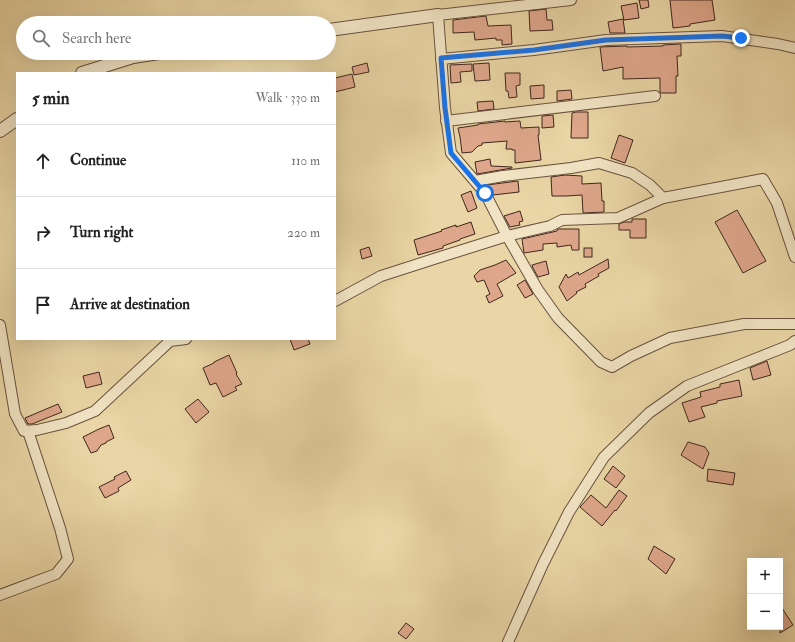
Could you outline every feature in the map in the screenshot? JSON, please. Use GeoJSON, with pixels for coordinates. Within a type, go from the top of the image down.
{"type":"FeatureCollection","features":[{"type":"Feature","properties":{"kind":"street"},"geometry":{"type":"LineString","coordinates":[[336,29],[438,15],[571,0]]}},
{"type":"Feature","properties":{"kind":"street"},"geometry":{"type":"LineString","coordinates":[[438,15],[446,121],[451,153],[485,193],[507,236],[538,290],[558,318],[601,362],[612,367],[631,356],[670,338],[744,324],[795,324]]}},
{"type":"Feature","properties":{"kind":"street"},"geometry":{"type":"LineString","coordinates":[[441,58],[534,50],[606,40],[722,36],[795,48]]}},
{"type":"Feature","properties":{"kind":"street"},"geometry":{"type":"LineString","coordinates":[[85,72],[123,60]]}},
{"type":"Feature","properties":{"kind":"street"},"geometry":{"type":"LineString","coordinates":[[446,121],[656,96]]}},
{"type":"Feature","properties":{"kind":"street"},"geometry":{"type":"LineString","coordinates":[[0,131],[16,120]]}},
{"type":"Feature","properties":{"kind":"street"},"geometry":{"type":"LineString","coordinates":[[475,181],[599,163],[632,173],[650,185],[663,198]]}},
{"type":"Feature","properties":{"kind":"street"},"geometry":{"type":"LineString","coordinates":[[336,300],[381,276],[507,236],[550,226],[562,220],[618,218],[663,198],[763,179],[777,203],[795,258]]}},
{"type":"Feature","properties":{"kind":"street"},"geometry":{"type":"LineString","coordinates":[[0,325],[15,414],[24,431],[37,430],[66,423],[95,411],[170,341],[178,340]]}},
{"type":"Feature","properties":{"kind":"street"},"geometry":{"type":"LineString","coordinates":[[508,642],[543,564],[569,512],[604,457],[649,413],[687,386],[795,342]]}},
{"type":"Feature","properties":{"kind":"street"},"geometry":{"type":"LineString","coordinates":[[0,595],[56,574],[68,558],[60,528],[28,431]]}},
{"type":"Feature","properties":{"kind":"building"},"geometry":{"type":"Polygon","coordinates":[[[639,0],[648,0],[649,7],[641,9],[639,0]]]}},
{"type":"Feature","properties":{"kind":"building"},"geometry":{"type":"Polygon","coordinates":[[[670,0],[712,0],[715,20],[690,24],[690,26],[673,28],[670,0]]]}},
{"type":"Feature","properties":{"kind":"building"},"geometry":{"type":"Polygon","coordinates":[[[637,3],[639,18],[624,20],[621,6],[637,3]]]}},
{"type":"Feature","properties":{"kind":"building"},"geometry":{"type":"Polygon","coordinates":[[[546,9],[547,20],[552,20],[553,30],[530,31],[529,11],[546,9]]]}},
{"type":"Feature","properties":{"kind":"building"},"geometry":{"type":"Polygon","coordinates":[[[486,16],[488,26],[511,25],[512,44],[502,45],[502,40],[496,40],[496,38],[475,40],[474,32],[453,33],[453,20],[486,16]]]}},
{"type":"Feature","properties":{"kind":"building"},"geometry":{"type":"Polygon","coordinates":[[[623,19],[625,33],[610,33],[608,22],[623,19]]]}},
{"type":"Feature","properties":{"kind":"building"},"geometry":{"type":"Polygon","coordinates":[[[681,44],[681,56],[677,56],[678,76],[676,76],[676,93],[660,93],[660,78],[623,79],[623,67],[603,71],[600,47],[663,46],[681,44]]]}},
{"type":"Feature","properties":{"kind":"building"},"geometry":{"type":"Polygon","coordinates":[[[367,63],[369,72],[354,75],[352,67],[367,63]]]}},
{"type":"Feature","properties":{"kind":"building"},"geometry":{"type":"Polygon","coordinates":[[[489,63],[490,80],[475,81],[473,64],[489,63]]]}},
{"type":"Feature","properties":{"kind":"building"},"geometry":{"type":"Polygon","coordinates":[[[472,64],[472,71],[460,72],[461,82],[451,83],[450,65],[472,64]]]}},
{"type":"Feature","properties":{"kind":"building"},"geometry":{"type":"Polygon","coordinates":[[[505,73],[520,73],[520,85],[516,86],[517,97],[509,98],[508,91],[506,91],[505,73]]]}},
{"type":"Feature","properties":{"kind":"building"},"geometry":{"type":"Polygon","coordinates":[[[352,74],[355,87],[336,92],[336,78],[352,74]]]}},
{"type":"Feature","properties":{"kind":"building"},"geometry":{"type":"Polygon","coordinates":[[[544,85],[544,98],[531,99],[530,86],[544,85]]]}},
{"type":"Feature","properties":{"kind":"building"},"geometry":{"type":"Polygon","coordinates":[[[571,90],[572,99],[557,101],[557,91],[571,90]]]}},
{"type":"Feature","properties":{"kind":"building"},"geometry":{"type":"Polygon","coordinates":[[[493,101],[494,109],[478,111],[477,102],[493,101]]]}},
{"type":"Feature","properties":{"kind":"building"},"geometry":{"type":"Polygon","coordinates":[[[588,112],[588,138],[571,138],[572,113],[588,112]]]}},
{"type":"Feature","properties":{"kind":"building"},"geometry":{"type":"Polygon","coordinates":[[[553,115],[554,127],[542,128],[542,116],[553,115]]]}},
{"type":"Feature","properties":{"kind":"building"},"geometry":{"type":"Polygon","coordinates":[[[505,121],[520,121],[521,128],[539,127],[538,135],[541,160],[515,163],[515,150],[506,149],[507,141],[482,143],[482,145],[478,146],[472,152],[462,153],[458,128],[505,121]]]}},
{"type":"Feature","properties":{"kind":"building"},"geometry":{"type":"Polygon","coordinates":[[[619,135],[633,140],[625,163],[611,158],[619,135]]]}},
{"type":"Feature","properties":{"kind":"building"},"geometry":{"type":"Polygon","coordinates":[[[490,159],[491,166],[512,168],[477,174],[475,162],[490,159]]]}},
{"type":"Feature","properties":{"kind":"building"},"geometry":{"type":"Polygon","coordinates":[[[565,175],[582,176],[582,184],[601,183],[604,212],[583,213],[582,195],[552,196],[551,177],[565,175]]]}},
{"type":"Feature","properties":{"kind":"building"},"geometry":{"type":"Polygon","coordinates":[[[518,181],[519,192],[493,195],[487,185],[518,181]]]}},
{"type":"Feature","properties":{"kind":"building"},"geometry":{"type":"Polygon","coordinates":[[[471,191],[477,208],[468,212],[461,195],[471,191]]]}},
{"type":"Feature","properties":{"kind":"building"},"geometry":{"type":"Polygon","coordinates":[[[737,210],[766,261],[743,273],[715,222],[737,210]]]}},
{"type":"Feature","properties":{"kind":"building"},"geometry":{"type":"Polygon","coordinates":[[[520,211],[523,221],[519,222],[520,225],[510,227],[504,216],[520,211]]]}},
{"type":"Feature","properties":{"kind":"building"},"geometry":{"type":"Polygon","coordinates":[[[632,219],[646,219],[646,238],[630,238],[630,230],[619,230],[619,224],[624,222],[632,222],[632,219]]]}},
{"type":"Feature","properties":{"kind":"building"},"geometry":{"type":"Polygon","coordinates":[[[471,222],[475,234],[443,246],[443,248],[418,255],[414,240],[456,225],[456,227],[471,222]]]}},
{"type":"Feature","properties":{"kind":"building"},"geometry":{"type":"Polygon","coordinates":[[[558,229],[579,229],[579,250],[572,250],[571,245],[557,247],[557,243],[543,244],[543,250],[524,253],[522,239],[557,231],[558,229]]]}},
{"type":"Feature","properties":{"kind":"building"},"geometry":{"type":"Polygon","coordinates":[[[369,247],[372,256],[362,259],[360,250],[369,247]]]}},
{"type":"Feature","properties":{"kind":"building"},"geometry":{"type":"Polygon","coordinates":[[[584,248],[592,248],[592,257],[584,257],[584,248]]]}},
{"type":"Feature","properties":{"kind":"building"},"geometry":{"type":"Polygon","coordinates":[[[608,259],[609,268],[585,284],[586,287],[576,292],[577,293],[567,301],[559,287],[566,274],[568,278],[578,272],[579,275],[608,259]]]}},
{"type":"Feature","properties":{"kind":"building"},"geometry":{"type":"Polygon","coordinates":[[[506,260],[516,273],[497,284],[503,296],[489,303],[486,296],[490,294],[484,280],[477,282],[474,276],[480,270],[506,260]]]}},
{"type":"Feature","properties":{"kind":"building"},"geometry":{"type":"Polygon","coordinates":[[[546,261],[549,274],[538,277],[532,265],[546,261]]]}},
{"type":"Feature","properties":{"kind":"building"},"geometry":{"type":"Polygon","coordinates":[[[525,280],[533,294],[525,298],[517,285],[525,280]]]}},
{"type":"Feature","properties":{"kind":"building"},"geometry":{"type":"Polygon","coordinates":[[[290,340],[308,340],[310,344],[294,350],[290,340]]]}},
{"type":"Feature","properties":{"kind":"building"},"geometry":{"type":"Polygon","coordinates":[[[229,355],[237,373],[236,374],[242,384],[235,387],[237,390],[223,397],[216,383],[210,385],[203,368],[229,355]]]}},
{"type":"Feature","properties":{"kind":"building"},"geometry":{"type":"Polygon","coordinates":[[[767,361],[771,375],[753,380],[750,368],[767,361]]]}},
{"type":"Feature","properties":{"kind":"building"},"geometry":{"type":"Polygon","coordinates":[[[99,372],[102,384],[86,388],[83,376],[99,372]]]}},
{"type":"Feature","properties":{"kind":"building"},"geometry":{"type":"Polygon","coordinates":[[[739,380],[742,396],[717,401],[717,403],[701,407],[705,417],[689,422],[682,403],[701,397],[700,392],[720,387],[720,384],[739,380]]]}},
{"type":"Feature","properties":{"kind":"building"},"geometry":{"type":"Polygon","coordinates":[[[198,399],[209,412],[196,423],[185,409],[198,399]]]}},
{"type":"Feature","properties":{"kind":"building"},"geometry":{"type":"Polygon","coordinates":[[[58,404],[62,412],[32,424],[28,424],[25,418],[58,404]]]}},
{"type":"Feature","properties":{"kind":"building"},"geometry":{"type":"Polygon","coordinates":[[[109,425],[114,438],[101,445],[97,451],[91,453],[83,437],[109,425]]]}},
{"type":"Feature","properties":{"kind":"building"},"geometry":{"type":"Polygon","coordinates":[[[688,442],[705,447],[709,453],[703,469],[681,455],[688,442]]]}},
{"type":"Feature","properties":{"kind":"building"},"geometry":{"type":"Polygon","coordinates":[[[613,466],[625,476],[616,488],[604,479],[613,466]]]}},
{"type":"Feature","properties":{"kind":"building"},"geometry":{"type":"Polygon","coordinates":[[[708,469],[735,473],[733,485],[707,481],[708,469]]]}},
{"type":"Feature","properties":{"kind":"building"},"geometry":{"type":"Polygon","coordinates":[[[126,471],[131,480],[118,488],[119,491],[105,498],[99,487],[115,479],[114,477],[126,471]]]}},
{"type":"Feature","properties":{"kind":"building"},"geometry":{"type":"Polygon","coordinates":[[[619,490],[627,496],[602,526],[580,507],[591,495],[606,508],[619,490]]]}},
{"type":"Feature","properties":{"kind":"building"},"geometry":{"type":"Polygon","coordinates":[[[654,546],[675,559],[666,574],[648,559],[654,546]]]}},
{"type":"Feature","properties":{"kind":"building"},"geometry":{"type":"Polygon","coordinates":[[[783,610],[793,625],[780,633],[780,630],[783,630],[783,610]]]}},
{"type":"Feature","properties":{"kind":"building"},"geometry":{"type":"Polygon","coordinates":[[[406,623],[414,629],[406,639],[398,633],[406,623]]]}},
{"type":"Feature","properties":{"kind":"route"},"geometry":{"type":"LineString","coordinates":[[485,193],[451,153],[445,108],[441,58],[534,50],[606,40],[722,36],[741,38]]}}]}
